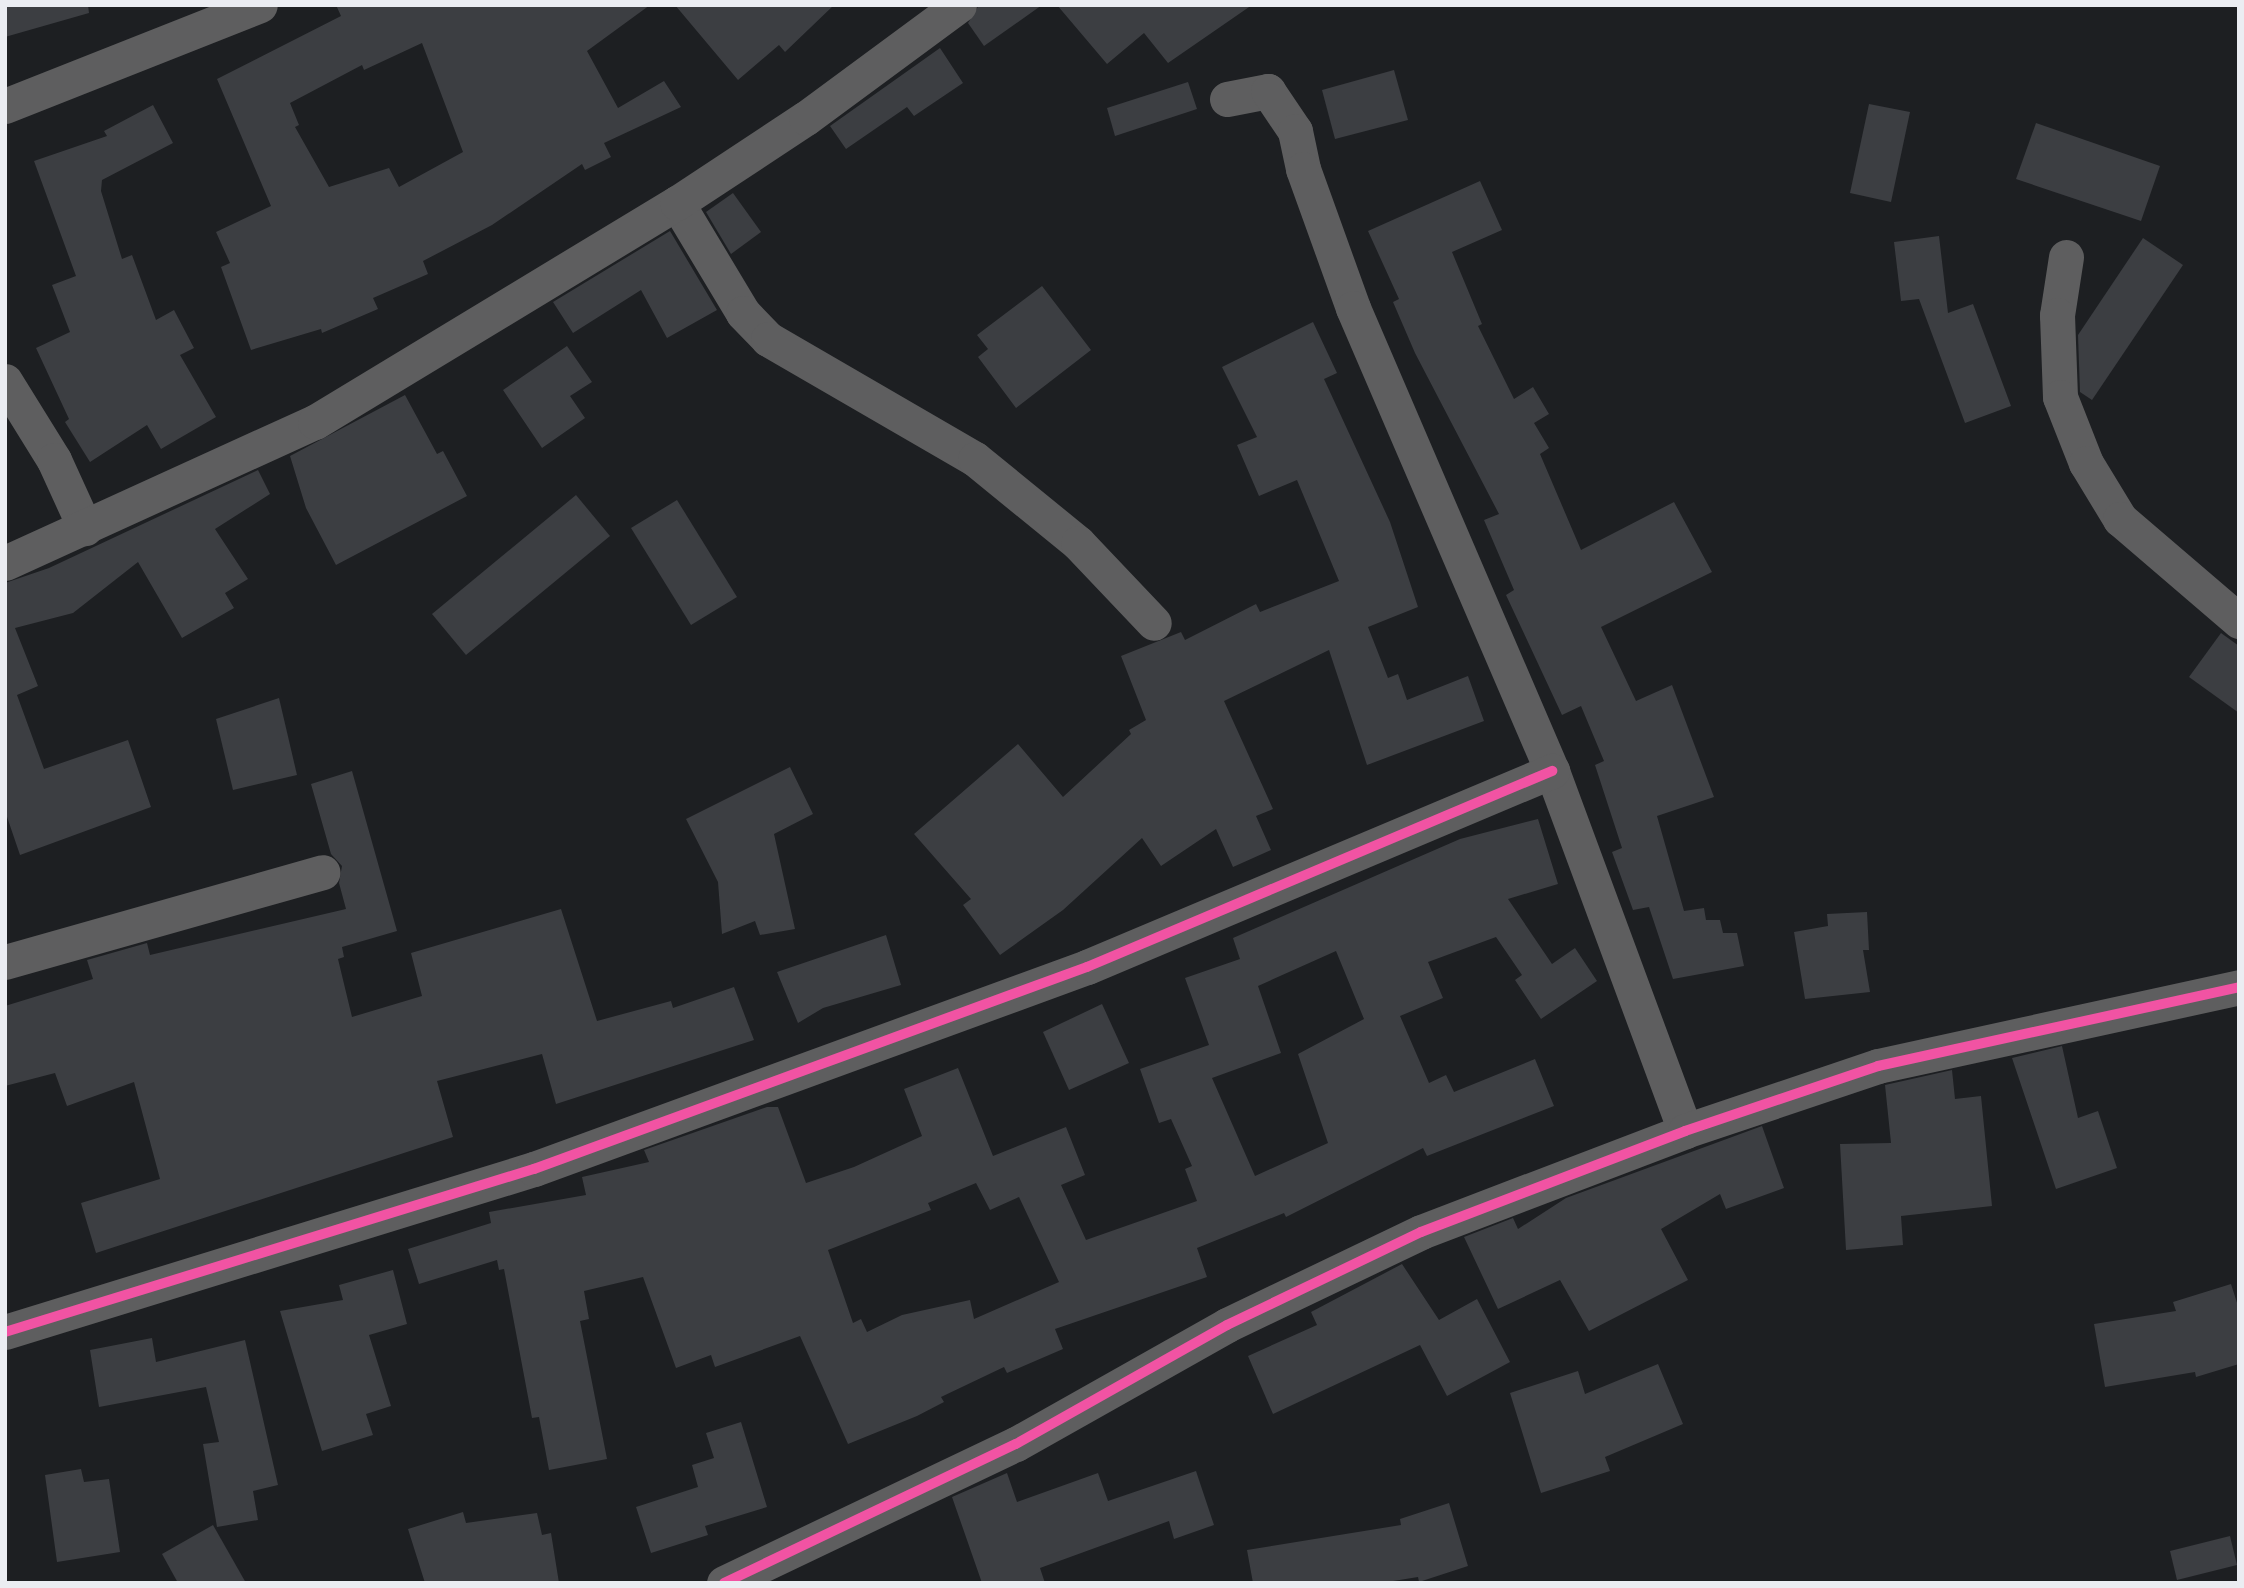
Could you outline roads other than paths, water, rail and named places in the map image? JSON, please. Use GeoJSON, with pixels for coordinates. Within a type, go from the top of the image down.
{"type":"FeatureCollection","features":[{"type":"Feature","properties":{"kind":"street"},"geometry":{"type":"LineString","coordinates":[[5,106],[260,5]]}},
{"type":"Feature","properties":{"kind":"street"},"geometry":{"type":"LineString","coordinates":[[5,563],[316,422],[677,203],[806,118],[959,5]]}},
{"type":"Feature","properties":{"kind":"street"},"geometry":{"type":"LineString","coordinates":[[1227,99],[1268,91],[1295,131],[1303,169],[1353,308],[1552,771],[1685,1131]]}},
{"type":"Feature","properties":{"kind":"street"},"geometry":{"type":"LineString","coordinates":[[677,203],[743,313],[768,339],[975,458],[1078,543],[1154,624]]}},
{"type":"Feature","properties":{"kind":"street"},"geometry":{"type":"LineString","coordinates":[[2066,257],[2057,315],[2060,397],[2086,463],[2120,519],[2239,621]]}},
{"type":"Feature","properties":{"kind":"street"},"geometry":{"type":"LineString","coordinates":[[5,381],[54,460],[85,528]]}},
{"type":"Feature","properties":{"kind":"street"},"geometry":{"type":"LineString","coordinates":[[5,1332],[534,1169],[1087,967],[1552,771]]}},
{"type":"Feature","properties":{"kind":"street"},"geometry":{"type":"LineString","coordinates":[[5,962],[323,872]]}},
{"type":"Feature","properties":{"kind":"street"},"geometry":{"type":"LineString","coordinates":[[724,1583],[1016,1444],[1227,1325],[1421,1232],[1685,1131],[1878,1066],[2239,987]]}}]}
